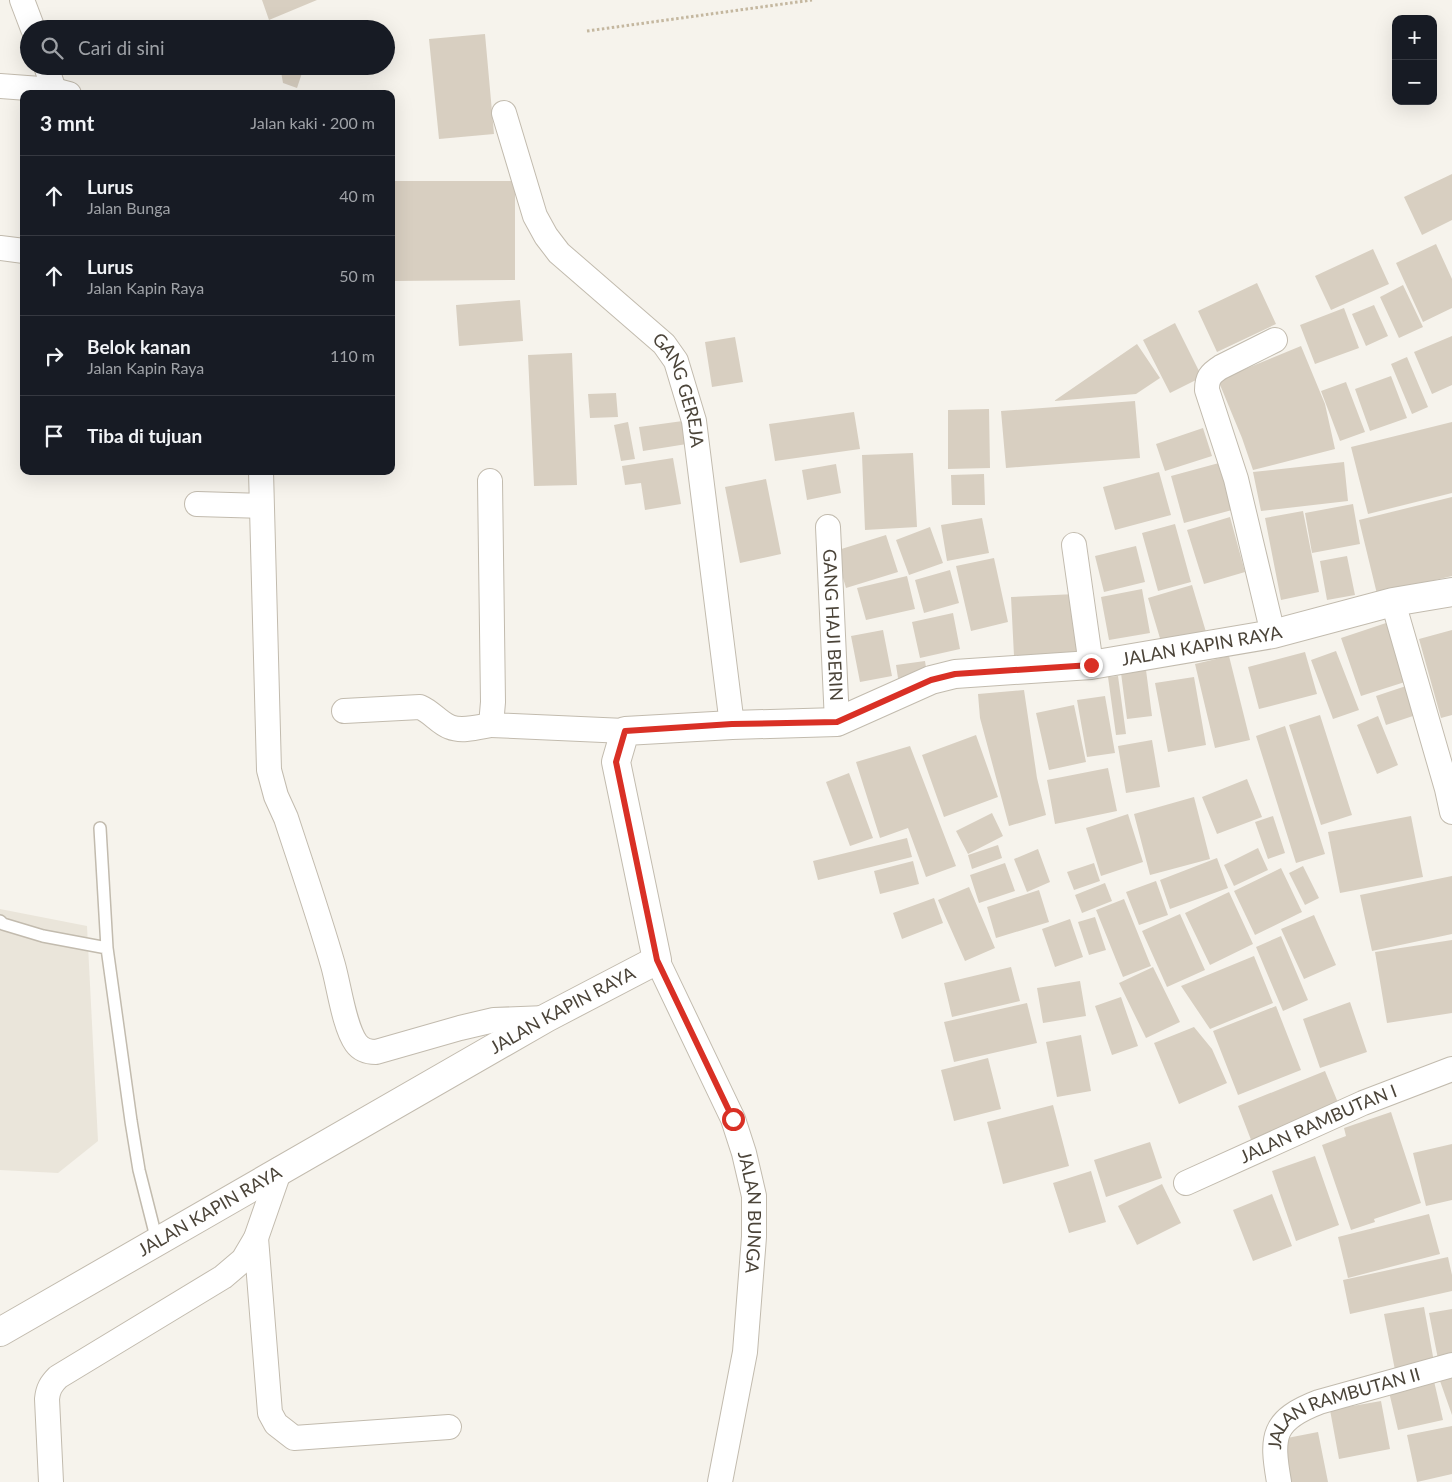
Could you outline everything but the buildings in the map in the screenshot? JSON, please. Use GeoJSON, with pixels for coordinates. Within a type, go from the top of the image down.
{"type":"FeatureCollection","features":[{"type":"Feature","properties":{"kind":"street"},"geometry":{"type":"LineString","coordinates":[[22,0],[29,20]]}},
{"type":"Feature","properties":{"kind":"street"},"geometry":{"type":"LineString","coordinates":[[51,75],[60,90]]}},
{"type":"Feature","properties":{"kind":"street"},"geometry":{"type":"LineString","coordinates":[[0,86],[41,90]]}},
{"type":"Feature","properties":{"kind":"street","name":"GANG GEREJA"},"geometry":{"type":"LineString","coordinates":[[504,113],[535,216],[546,236],[559,253],[664,344],[676,361],[694,421],[732,724]]}},
{"type":"Feature","properties":{"kind":"street"},"geometry":{"type":"LineString","coordinates":[[0,248],[20,251]]}},
{"type":"Feature","properties":{"kind":"street"},"geometry":{"type":"LineString","coordinates":[[1273,634],[1238,487],[1207,390],[1207,380],[1212,372],[1275,340]]}},
{"type":"Feature","properties":{"kind":"street"},"geometry":{"type":"LineString","coordinates":[[261,475],[269,770],[333,965],[347,1020],[356,1043],[369,1052],[376,1052],[494,1020],[546,1018]]}},
{"type":"Feature","properties":{"kind":"street"},"geometry":{"type":"LineString","coordinates":[[490,481],[493,702],[491,725]]}},
{"type":"Feature","properties":{"kind":"street"},"geometry":{"type":"LineString","coordinates":[[197,504],[261,506]]}},
{"type":"Feature","properties":{"kind":"street","name":"GANG HAJI BERIN"},"geometry":{"type":"LineString","coordinates":[[828,527],[837,722]]}},
{"type":"Feature","properties":{"kind":"street"},"geometry":{"type":"LineString","coordinates":[[1074,544],[1091,665]]}},
{"type":"Feature","properties":{"kind":"street","name":"JALAN KAPIN RAYA"},"geometry":{"type":"LineString","coordinates":[[625,731],[732,724],[837,722],[931,680],[955,674],[1091,665],[1273,634],[1393,602],[1452,592]]}},
{"type":"Feature","properties":{"kind":"street"},"geometry":{"type":"LineString","coordinates":[[1393,602],[1452,812]]}},
{"type":"Feature","properties":{"kind":"street"},"geometry":{"type":"LineString","coordinates":[[344,711],[420,707],[429,710],[450,727],[459,729],[491,725],[625,731],[616,762],[657,960]]}},
{"type":"Feature","properties":{"kind":"street","name":"JALAN KAPIN RAYA"},"geometry":{"type":"LineString","coordinates":[[0,1332],[546,1018],[657,960]]}},
{"type":"Feature","properties":{"kind":"street","name":"JALAN BUNGA"},"geometry":{"type":"LineString","coordinates":[[657,960],[733,1119],[744,1153],[754,1196],[754,1237],[745,1352],[720,1482]]}},
{"type":"Feature","properties":{"kind":"street","name":"JALAN RAMBUTAN I"},"geometry":{"type":"LineString","coordinates":[[1186,1183],[1363,1103],[1452,1069]]}},
{"type":"Feature","properties":{"kind":"street"},"geometry":{"type":"LineString","coordinates":[[51,1482],[47,1399],[51,1385],[58,1377],[223,1277],[243,1260],[256,1238],[280,1170]]}},
{"type":"Feature","properties":{"kind":"street"},"geometry":{"type":"LineString","coordinates":[[256,1238],[270,1412],[276,1424],[294,1438],[449,1428]]}},
{"type":"Feature","properties":{"kind":"street","name":"JALAN RAMBUTAN II"},"geometry":{"type":"LineString","coordinates":[[1279,1482],[1274,1457],[1275,1437],[1282,1423],[1299,1409],[1452,1365]]}},
{"type":"Feature","properties":{"kind":"lane"},"geometry":{"type":"LineString","coordinates":[[100,828],[107,948],[130,1121],[139,1170],[157,1241]]}},
{"type":"Feature","properties":{"kind":"lane"},"geometry":{"type":"LineString","coordinates":[[0,921],[3,924],[43,936],[107,948]]}},
{"type":"Feature","properties":{"kind":"path"},"geometry":{"type":"LineString","coordinates":[[587,31],[812,0]]}},
{"type":"Feature","properties":{"kind":"shaded area"},"geometry":{"type":"Polygon","coordinates":[[[0,909],[87,926],[98,1141],[58,1173],[0,1170],[0,909]]]}},
{"type":"Feature","properties":{"kind":"route"},"geometry":{"type":"LineString","coordinates":[[733,1119],[657,960],[616,762],[625,731],[732,724],[837,722],[931,680],[955,674],[1091,665]]}}]}
